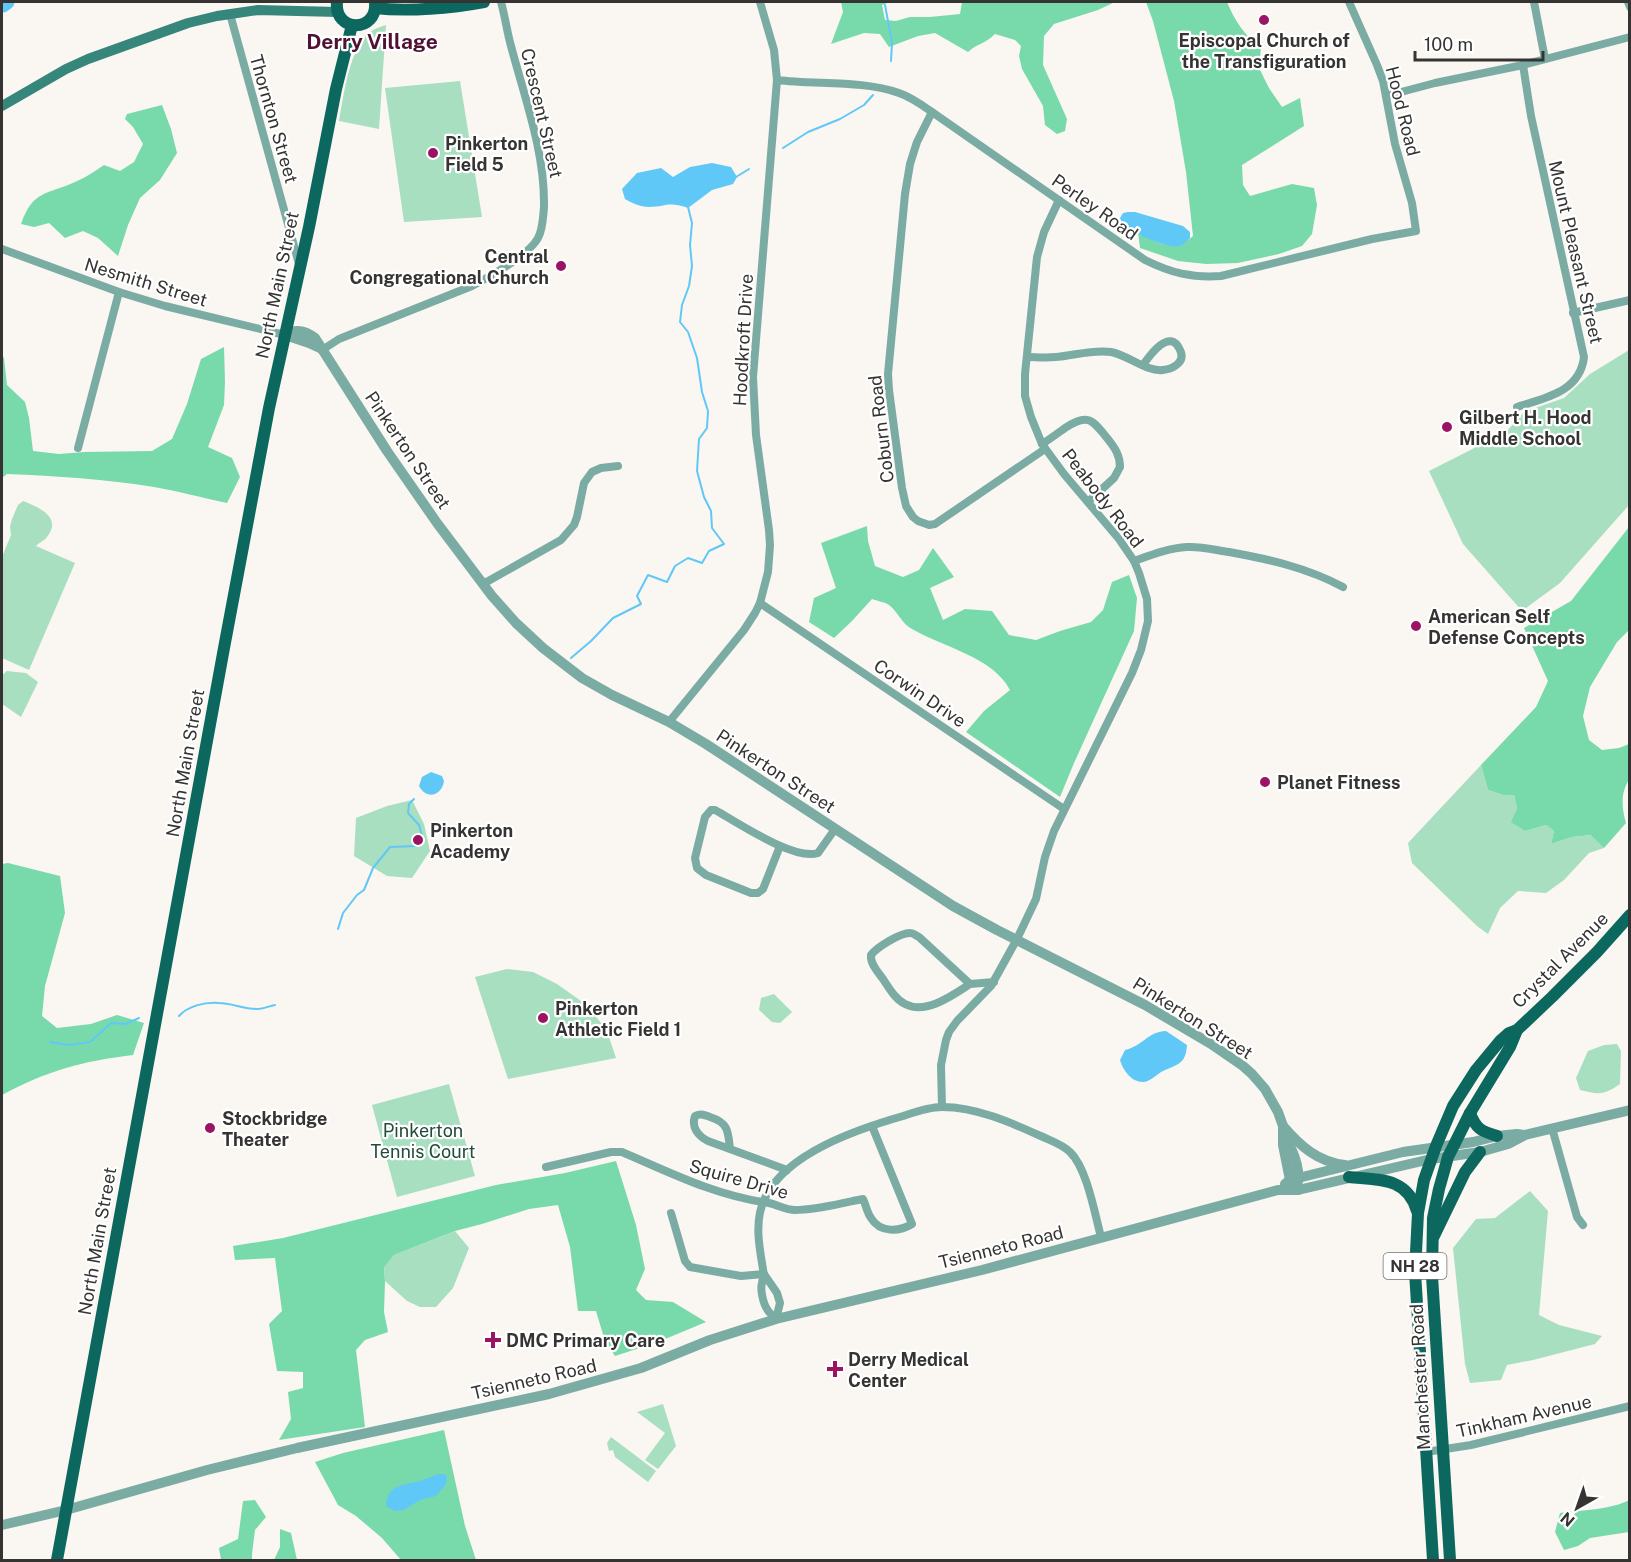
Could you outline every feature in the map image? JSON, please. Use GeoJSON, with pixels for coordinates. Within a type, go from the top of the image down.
{"type":"FeatureCollection","features":[{"type":"Feature","properties":{"kind":"main road"},"geometry":{"type":"LineString","coordinates":[[2,106],[88,59],[188,23],[258,10],[337,7],[343,20],[352,25],[368,21],[375,5],[409,9],[484,2]]}},
{"type":"Feature","properties":{"kind":"main road","name":"North Main Street"},"geometry":{"type":"LineString","coordinates":[[57,1560],[226,638],[285,335],[336,89],[352,25]]}},
{"type":"Feature","properties":{"kind":"main road","name":"Crystal Avenue"},"geometry":{"type":"LineString","coordinates":[[1431,1159],[1453,1106],[1476,1070],[1500,1041],[1509,1033],[1517,1030],[1573,976],[1629,915]]}},
{"type":"Feature","properties":{"kind":"main road","name":"Crystal Avenue"},"geometry":{"type":"LineString","coordinates":[[1448,1157],[1470,1113],[1510,1047],[1517,1030]]}},
{"type":"Feature","properties":{"kind":"main road"},"geometry":{"type":"LineString","coordinates":[[1470,1113],[1479,1128],[1497,1136]]}},
{"type":"Feature","properties":{"kind":"main road"},"geometry":{"type":"LineString","coordinates":[[1432,1239],[1465,1173],[1480,1152]]}},
{"type":"Feature","properties":{"kind":"main road","name":"Manchester Road"},"geometry":{"type":"LineString","coordinates":[[1448,1157],[1433,1218],[1432,1276],[1450,1560]]}},
{"type":"Feature","properties":{"kind":"main road","name":"Manchester Road"},"geometry":{"type":"LineString","coordinates":[[1431,1159],[1424,1180],[1418,1214],[1415,1272],[1433,1560]]}},
{"type":"Feature","properties":{"kind":"main road"},"geometry":{"type":"LineString","coordinates":[[1350,1171],[1397,1185],[1411,1195],[1418,1214]]}},
{"type":"Feature","properties":{"kind":"street","name":"Crescent Street"},"geometry":{"type":"LineString","coordinates":[[322,350],[339,339],[478,282],[523,254],[537,241],[543,214],[543,169],[501,2]]}},
{"type":"Feature","properties":{"kind":"street","name":"Hoodkroft Drive"},"geometry":{"type":"LineString","coordinates":[[669,722],[744,630],[760,603],[768,572],[770,545],[756,435],[754,367],[777,80],[774,50],[760,2]]}},
{"type":"Feature","properties":{"kind":"street","name":"Hood Road"},"geometry":{"type":"LineString","coordinates":[[1349,2],[1377,65],[1386,96],[1395,144],[1412,203],[1416,231]]}},
{"type":"Feature","properties":{"kind":"street"},"geometry":{"type":"LineString","coordinates":[[1534,2],[1545,59]]}},
{"type":"Feature","properties":{"kind":"street"},"geometry":{"type":"LineString","coordinates":[[1628,2],[1629,7]]}},
{"type":"Feature","properties":{"kind":"street","name":"Thornton Street"},"geometry":{"type":"LineString","coordinates":[[230,14],[300,266]]}},
{"type":"Feature","properties":{"kind":"street"},"geometry":{"type":"LineString","coordinates":[[1386,96],[1522,65],[1629,37]]}},
{"type":"Feature","properties":{"kind":"street","name":"Mount Pleasant Street"},"geometry":{"type":"LineString","coordinates":[[1517,407],[1562,391],[1578,376],[1584,357],[1530,116],[1522,65]]}},
{"type":"Feature","properties":{"kind":"street","name":"Perley Road"},"geometry":{"type":"LineString","coordinates":[[777,80],[875,87],[908,97],[932,111],[1145,260],[1175,272],[1202,277],[1221,276],[1372,239],[1416,231]]}},
{"type":"Feature","properties":{"kind":"street","name":"Coburn Road"},"geometry":{"type":"LineString","coordinates":[[932,111],[909,164],[889,355],[889,390],[906,506],[918,521],[924,524],[935,524],[1044,446],[1072,423],[1081,419],[1089,420],[1101,431],[1117,451],[1120,459],[1120,467],[1114,478],[1088,502]]}},
{"type":"Feature","properties":{"kind":"street","name":"Peabody Road"},"geometry":{"type":"LineString","coordinates":[[942,1107],[941,1065],[949,1032],[994,982],[1017,939],[1036,898],[1045,856],[1064,809],[1132,673],[1143,644],[1148,621],[1148,607],[1143,585],[1134,561],[1044,446],[1030,417],[1025,396],[1024,384],[1037,257],[1044,232],[1059,200]]}},
{"type":"Feature","properties":{"kind":"street","name":"Nesmith Street"},"geometry":{"type":"LineString","coordinates":[[2,249],[119,292],[165,306],[285,335]]}},
{"type":"Feature","properties":{"kind":"street"},"geometry":{"type":"LineString","coordinates":[[78,448],[119,292]]}},
{"type":"Feature","properties":{"kind":"street"},"geometry":{"type":"LineString","coordinates":[[1574,313],[1629,300]]}},
{"type":"Feature","properties":{"kind":"street","name":"Pinkerton Street"},"geometry":{"type":"LineString","coordinates":[[285,335],[295,330],[308,333],[315,338],[387,451],[437,523],[516,623],[543,648],[604,691],[669,722],[719,753],[953,906],[1145,1005],[1233,1059],[1252,1074],[1273,1102],[1293,1153],[1294,1179],[1298,1190]]}},
{"type":"Feature","properties":{"kind":"street"},"geometry":{"type":"LineString","coordinates":[[1027,357],[1054,357],[1108,351],[1119,354],[1143,365],[1156,370],[1169,369],[1180,362],[1181,352],[1178,345],[1174,342],[1164,342],[1143,365]]}},
{"type":"Feature","properties":{"kind":"street"},"geometry":{"type":"LineString","coordinates":[[483,584],[561,540],[574,525],[584,483],[588,477],[592,472],[601,468],[618,466]]}},
{"type":"Feature","properties":{"kind":"street"},"geometry":{"type":"LineString","coordinates":[[1134,561],[1174,549],[1203,548],[1292,567],[1343,587]]}},
{"type":"Feature","properties":{"kind":"street","name":"Corwin Drive"},"geometry":{"type":"LineString","coordinates":[[760,603],[1064,809]]}},
{"type":"Feature","properties":{"kind":"street"},"geometry":{"type":"LineString","coordinates":[[780,846],[763,890],[758,893],[751,893],[706,875],[696,866],[695,858],[705,817],[711,810],[715,810],[780,846],[801,853],[814,854],[821,850],[835,829]]}},
{"type":"Feature","properties":{"kind":"street"},"geometry":{"type":"LineString","coordinates":[[970,984],[912,933],[904,934],[878,947],[870,958],[894,994],[901,1002],[910,1006],[922,1007],[940,1001],[970,984],[994,982]]}},
{"type":"Feature","properties":{"kind":"street"},"geometry":{"type":"LineString","coordinates":[[776,1319],[766,1308],[761,1287],[764,1274],[758,1236],[762,1203],[774,1184],[787,1170],[823,1146],[872,1126],[920,1111],[942,1107],[969,1110],[1004,1120],[1070,1151],[1085,1182],[1101,1238]]}},
{"type":"Feature","properties":{"kind":"street"},"geometry":{"type":"LineString","coordinates":[[1525,1135],[1629,1110]]}},
{"type":"Feature","properties":{"kind":"street"},"geometry":{"type":"LineString","coordinates":[[730,1149],[727,1129],[722,1122],[700,1114],[695,1116],[694,1125],[699,1136],[705,1140],[787,1170]]}},
{"type":"Feature","properties":{"kind":"street","name":"Squire Drive"},"geometry":{"type":"LineString","coordinates":[[546,1167],[611,1152],[622,1152],[695,1184],[749,1201],[798,1210],[863,1199],[872,1220],[878,1226],[898,1230],[912,1224],[872,1126]]}},
{"type":"Feature","properties":{"kind":"street"},"geometry":{"type":"LineString","coordinates":[[1552,1128],[1578,1217],[1583,1226]]}},
{"type":"Feature","properties":{"kind":"street"},"geometry":{"type":"LineString","coordinates":[[1283,1130],[1319,1158],[1350,1171]]}},
{"type":"Feature","properties":{"kind":"street","name":"Tsienneto Road"},"geometry":{"type":"LineString","coordinates":[[2,1525],[297,1448],[582,1386],[641,1368],[719,1336],[776,1319],[982,1270],[1278,1190],[1298,1190],[1403,1152],[1497,1136],[1525,1135]]}},
{"type":"Feature","properties":{"kind":"street","name":"Tsienneto Road"},"geometry":{"type":"LineString","coordinates":[[1278,1190],[1294,1179],[1480,1152],[1508,1144],[1525,1135]]}},
{"type":"Feature","properties":{"kind":"street"},"geometry":{"type":"LineString","coordinates":[[670,1213],[685,1261],[690,1267],[741,1276],[764,1274]]}},
{"type":"Feature","properties":{"kind":"street"},"geometry":{"type":"LineString","coordinates":[[764,1274],[777,1293],[780,1303],[776,1319]]}},
{"type":"Feature","properties":{"kind":"street","name":"Tinkham Avenue"},"geometry":{"type":"LineString","coordinates":[[1426,1452],[1529,1432],[1629,1406]]}},
{"type":"Feature","properties":{"kind":"green space"},"geometry":{"type":"Polygon","coordinates":[[[841,2],[890,2],[882,5],[885,20],[896,21],[910,17],[960,14],[962,2],[1115,2],[1054,24],[1044,36],[1043,65],[1067,119],[1065,131],[1057,134],[1045,125],[1043,106],[1022,69],[1019,56],[1021,46],[1015,40],[995,34],[968,52],[935,33],[918,36],[889,47],[880,34],[864,33],[831,44],[843,12],[841,2]]]}},
{"type":"Feature","properties":{"kind":"green space"},"geometry":{"type":"Polygon","coordinates":[[[1146,2],[1227,2],[1241,27],[1261,48],[1259,68],[1282,107],[1300,98],[1304,126],[1242,165],[1243,185],[1250,196],[1292,184],[1314,188],[1317,205],[1312,234],[1302,246],[1279,254],[1238,263],[1206,264],[1178,261],[1140,248],[1138,233],[1166,245],[1180,244],[1193,236],[1186,172],[1174,101],[1146,2]]]}},
{"type":"Feature","properties":{"kind":"green space"},"geometry":{"type":"Polygon","coordinates":[[[386,25],[379,129],[339,121],[349,71],[358,47],[373,30],[386,25]]]}},
{"type":"Feature","properties":{"kind":"green space","name":"Pinkerton Field 5"},"geometry":{"type":"Polygon","coordinates":[[[460,81],[482,217],[404,222],[385,88],[460,81]]]}},
{"type":"Feature","properties":{"kind":"green space"},"geometry":{"type":"Polygon","coordinates":[[[162,105],[177,153],[160,180],[140,198],[118,256],[98,238],[83,231],[65,238],[49,223],[34,227],[21,224],[30,205],[42,195],[79,180],[104,165],[120,171],[134,162],[143,144],[133,127],[125,119],[127,114],[162,105]]]}},
{"type":"Feature","properties":{"kind":"green space"},"geometry":{"type":"Polygon","coordinates":[[[224,347],[224,405],[208,447],[232,458],[240,477],[227,503],[118,482],[7,474],[2,478],[2,355],[7,385],[25,402],[33,451],[59,454],[152,451],[172,439],[187,404],[201,359],[224,347]]]}},
{"type":"Feature","properties":{"kind":"green space"},"geometry":{"type":"Polygon","coordinates":[[[1629,350],[1629,505],[1560,583],[1522,611],[1463,544],[1429,471],[1506,432],[1524,412],[1564,398],[1590,374],[1629,350]]]}},
{"type":"Feature","properties":{"kind":"green space"},"geometry":{"type":"Polygon","coordinates":[[[23,501],[47,514],[52,524],[47,537],[36,546],[75,563],[29,670],[2,658],[2,557],[11,535],[12,519],[18,505],[23,501]]]}},
{"type":"Feature","properties":{"kind":"green space"},"geometry":{"type":"Polygon","coordinates":[[[867,526],[868,541],[875,566],[903,577],[919,570],[933,548],[954,577],[930,588],[943,620],[965,609],[992,611],[1009,635],[1036,640],[1091,622],[1103,610],[1112,582],[1129,575],[1137,598],[1134,631],[1060,797],[966,732],[984,711],[1010,690],[992,669],[912,629],[889,605],[872,599],[834,638],[809,622],[814,598],[836,588],[821,543],[867,526]]]}},
{"type":"Feature","properties":{"kind":"green space"},"geometry":{"type":"Polygon","coordinates":[[[1629,527],[1629,630],[1617,642],[1590,687],[1583,716],[1589,740],[1602,750],[1629,744],[1629,780],[1624,790],[1623,801],[1626,823],[1604,848],[1591,835],[1572,837],[1551,844],[1554,831],[1546,825],[1525,831],[1511,822],[1517,809],[1514,795],[1503,795],[1488,790],[1481,765],[1536,707],[1548,681],[1524,628],[1571,601],[1629,527]]]}},
{"type":"Feature","properties":{"kind":"green space"},"geometry":{"type":"Polygon","coordinates":[[[7,671],[26,673],[38,682],[21,717],[2,704],[2,675],[7,671]]]}},
{"type":"Feature","properties":{"kind":"green space"},"geometry":{"type":"Polygon","coordinates":[[[1481,765],[1488,790],[1503,795],[1514,795],[1517,809],[1512,822],[1525,831],[1546,825],[1554,831],[1551,844],[1572,837],[1592,835],[1604,848],[1589,853],[1564,880],[1546,893],[1518,891],[1500,908],[1488,934],[1412,863],[1408,843],[1481,765]]]}},
{"type":"Feature","properties":{"kind":"green space"},"geometry":{"type":"Polygon","coordinates":[[[412,800],[424,824],[430,851],[412,878],[387,876],[354,856],[356,818],[387,806],[412,800]]]}},
{"type":"Feature","properties":{"kind":"green space"},"geometry":{"type":"Polygon","coordinates":[[[8,863],[60,876],[65,913],[45,986],[42,1016],[57,1028],[91,1024],[117,1015],[144,1023],[133,1055],[65,1068],[34,1079],[2,1095],[2,864],[8,863]]]}},
{"type":"Feature","properties":{"kind":"green space","name":"Pinkerton Athletic Field 1"},"geometry":{"type":"Polygon","coordinates":[[[507,969],[533,972],[557,984],[588,1006],[607,1031],[616,1058],[508,1079],[475,977],[507,969]]]}},
{"type":"Feature","properties":{"kind":"green space"},"geometry":{"type":"Polygon","coordinates":[[[774,994],[792,1012],[780,1023],[772,1022],[759,1010],[761,998],[774,994]]]}},
{"type":"Feature","properties":{"kind":"green space"},"geometry":{"type":"Polygon","coordinates":[[[1617,1044],[1621,1051],[1620,1084],[1601,1093],[1580,1090],[1576,1078],[1588,1051],[1604,1045],[1617,1044]]]}},
{"type":"Feature","properties":{"kind":"green space","name":"Pinkerton Tennis Court"},"geometry":{"type":"Polygon","coordinates":[[[449,1084],[475,1176],[397,1197],[372,1105],[449,1084]]]}},
{"type":"Feature","properties":{"kind":"green space"},"geometry":{"type":"Polygon","coordinates":[[[616,1161],[636,1225],[645,1269],[636,1290],[646,1300],[673,1302],[706,1322],[658,1342],[615,1356],[605,1341],[596,1311],[578,1311],[570,1247],[558,1205],[529,1209],[455,1231],[394,1255],[384,1267],[384,1312],[388,1332],[365,1340],[356,1350],[365,1427],[279,1440],[291,1419],[288,1392],[303,1388],[303,1372],[277,1371],[269,1324],[282,1311],[275,1258],[235,1260],[233,1246],[283,1238],[496,1185],[616,1161]]]}},
{"type":"Feature","properties":{"kind":"green space"},"geometry":{"type":"Polygon","coordinates":[[[1530,1191],[1548,1211],[1539,1315],[1559,1325],[1602,1336],[1595,1344],[1507,1365],[1501,1380],[1470,1383],[1465,1364],[1453,1248],[1476,1219],[1495,1218],[1530,1191]]]}},
{"type":"Feature","properties":{"kind":"green space"},"geometry":{"type":"Polygon","coordinates":[[[455,1231],[469,1248],[453,1288],[436,1307],[420,1307],[407,1301],[385,1281],[384,1266],[394,1255],[455,1231]]]}},
{"type":"Feature","properties":{"kind":"green space"},"geometry":{"type":"Polygon","coordinates":[[[663,1404],[676,1446],[658,1469],[645,1460],[665,1433],[637,1412],[663,1404]]]}},
{"type":"Feature","properties":{"kind":"green space"},"geometry":{"type":"Polygon","coordinates":[[[444,1430],[465,1526],[476,1560],[401,1560],[382,1538],[356,1516],[338,1505],[315,1462],[343,1453],[444,1430]]]}},
{"type":"Feature","properties":{"kind":"green space"},"geometry":{"type":"Polygon","coordinates":[[[611,1437],[656,1471],[648,1482],[615,1457],[613,1450],[609,1451],[607,1443],[611,1437]]]}},
{"type":"Feature","properties":{"kind":"green space"},"geometry":{"type":"Polygon","coordinates":[[[255,1500],[266,1517],[255,1530],[252,1560],[221,1560],[219,1548],[238,1539],[243,1501],[255,1500]]]}},
{"type":"Feature","properties":{"kind":"green space"},"geometry":{"type":"Polygon","coordinates":[[[1629,1500],[1629,1532],[1590,1538],[1578,1546],[1564,1550],[1555,1532],[1560,1513],[1605,1508],[1629,1500]]]}},
{"type":"Feature","properties":{"kind":"green space"},"geometry":{"type":"Polygon","coordinates":[[[280,1529],[291,1533],[297,1560],[274,1560],[280,1547],[280,1529]]]}},
{"type":"Feature","properties":{"kind":"water"},"geometry":{"type":"Polygon","coordinates":[[[712,163],[731,167],[737,177],[733,184],[712,190],[688,208],[671,205],[646,207],[625,199],[622,189],[637,173],[661,168],[673,177],[690,167],[712,163]]]}},
{"type":"Feature","properties":{"kind":"water"},"geometry":{"type":"Polygon","coordinates":[[[1128,212],[1183,226],[1190,232],[1190,238],[1179,246],[1151,240],[1122,223],[1120,218],[1123,213],[1128,212]]]}},
{"type":"Feature","properties":{"kind":"water"},"geometry":{"type":"Polygon","coordinates":[[[431,772],[442,776],[444,781],[437,793],[429,795],[419,786],[422,777],[431,772]]]}},
{"type":"Feature","properties":{"kind":"water"},"geometry":{"type":"Polygon","coordinates":[[[1166,1031],[1187,1045],[1183,1060],[1146,1082],[1131,1078],[1120,1060],[1125,1050],[1154,1034],[1166,1031]]]}},
{"type":"Feature","properties":{"kind":"water"},"geometry":{"type":"Polygon","coordinates":[[[445,1474],[447,1478],[446,1484],[436,1496],[420,1500],[404,1510],[395,1511],[386,1506],[392,1490],[445,1474]]]}},
{"type":"Feature","properties":{"kind":"waterway"},"geometry":{"type":"LineString","coordinates":[[3,5],[7,2]]}},
{"type":"Feature","properties":{"kind":"waterway"},"geometry":{"type":"LineString","coordinates":[[885,5],[892,43],[891,61]]}},
{"type":"Feature","properties":{"kind":"waterway"},"geometry":{"type":"LineString","coordinates":[[783,148],[808,132],[840,119],[864,105],[873,95]]}},
{"type":"Feature","properties":{"kind":"waterway"},"geometry":{"type":"LineString","coordinates":[[736,177],[749,169]]}},
{"type":"Feature","properties":{"kind":"waterway"},"geometry":{"type":"LineString","coordinates":[[571,658],[613,618],[641,604],[637,596],[648,575],[667,582],[675,566],[688,558],[702,563],[709,551],[724,544],[712,528],[711,511],[704,497],[697,471],[699,439],[707,428],[708,411],[702,392],[697,358],[688,332],[680,322],[692,266],[690,245],[692,223],[688,207]]}},
{"type":"Feature","properties":{"kind":"waterway"},"geometry":{"type":"LineString","coordinates":[[338,929],[343,913],[364,890],[373,868],[390,847],[417,846],[423,839],[419,825],[408,813],[409,804],[414,799]]}},
{"type":"Feature","properties":{"kind":"waterway"},"geometry":{"type":"LineString","coordinates":[[179,1016],[192,1007],[208,1003],[224,1003],[257,1009],[275,1005]]}},
{"type":"Feature","properties":{"kind":"waterway"},"geometry":{"type":"LineString","coordinates":[[50,1042],[69,1045],[90,1042],[111,1023],[126,1024],[139,1018]]}},
{"type":"Feature","properties":{"kind":"place","name":"Episcopal Church of the Transfiguration"},"geometry":{"type":"Point","coordinates":[1264,20]}},
{"type":"Feature","properties":{"kind":"place","name":"Pinkerton Field 5"},"geometry":{"type":"Point","coordinates":[433,153]}},
{"type":"Feature","properties":{"kind":"place","name":"Central Congregational Church"},"geometry":{"type":"Point","coordinates":[561,266]}},
{"type":"Feature","properties":{"kind":"place","name":"Gilbert H. Hood Middle School"},"geometry":{"type":"Point","coordinates":[1447,427]}},
{"type":"Feature","properties":{"kind":"place","name":"American Self Defense Concepts"},"geometry":{"type":"Point","coordinates":[1416,626]}},
{"type":"Feature","properties":{"kind":"place","name":"Planet Fitness"},"geometry":{"type":"Point","coordinates":[1265,782]}},
{"type":"Feature","properties":{"kind":"place","name":"Pinkerton Academy"},"geometry":{"type":"Point","coordinates":[418,840]}},
{"type":"Feature","properties":{"kind":"place","name":"Pinkerton Athletic Field 1"},"geometry":{"type":"Point","coordinates":[543,1018]}},
{"type":"Feature","properties":{"kind":"place","name":"Stockbridge Theater"},"geometry":{"type":"Point","coordinates":[210,1128]}},
{"type":"Feature","properties":{"kind":"place","name":"DMC Primary Care"},"geometry":{"type":"Point","coordinates":[493,1340]}},
{"type":"Feature","properties":{"kind":"place","name":"Derry Medical Center"},"geometry":{"type":"Point","coordinates":[835,1369]}},
{"type":"Feature","properties":{"kind":"district","name":"Derry Village"},"geometry":{"type":"Point","coordinates":[372,41]}}]}
